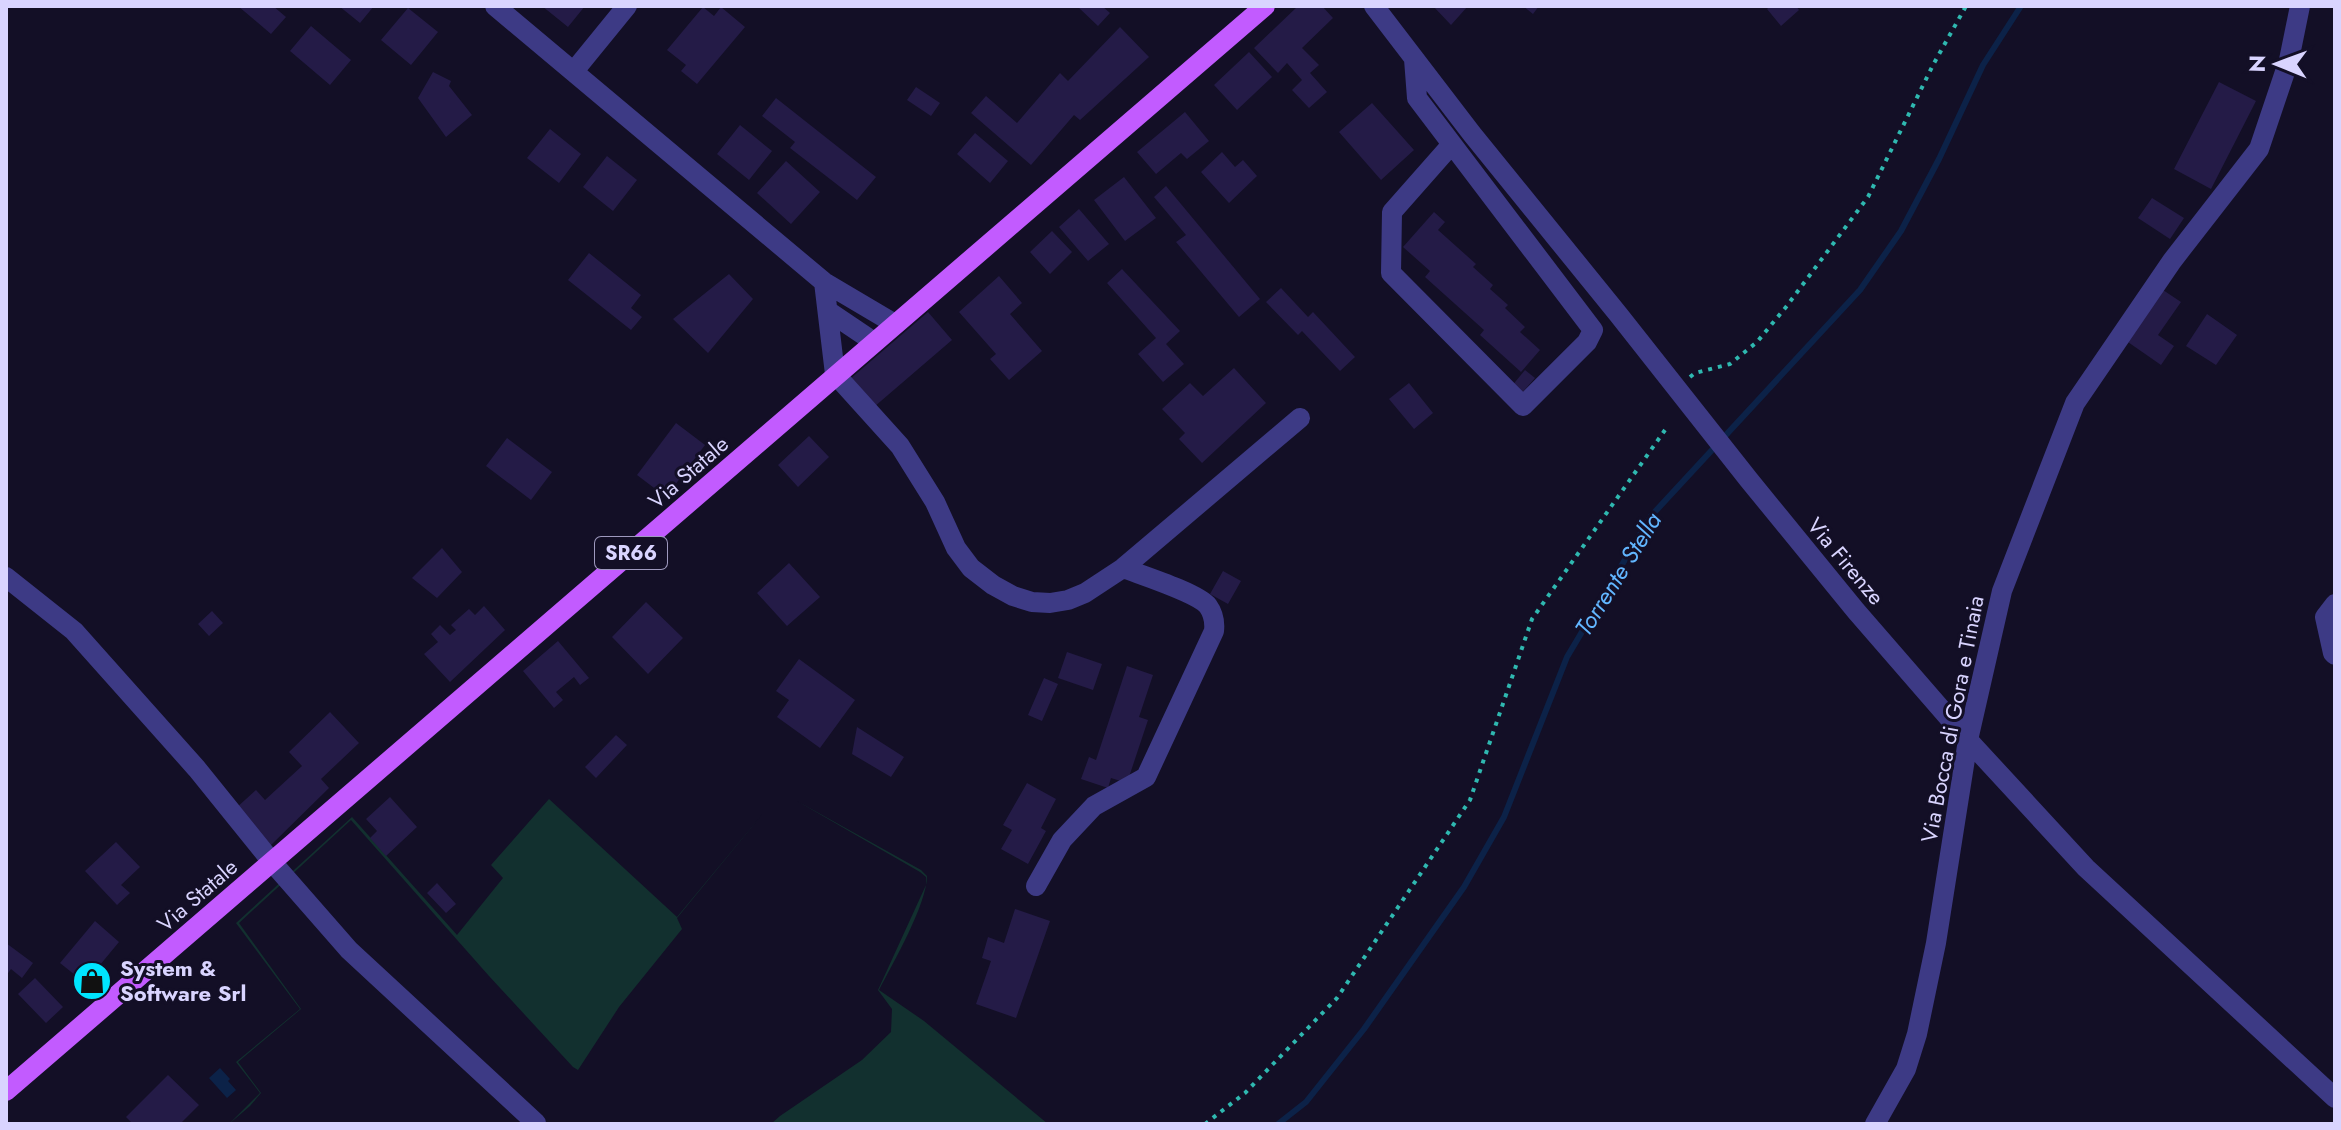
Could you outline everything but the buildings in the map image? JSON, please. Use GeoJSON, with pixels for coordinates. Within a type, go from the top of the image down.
{"type":"FeatureCollection","features":[{"type":"Feature","properties":{"kind":"main road","name":"Via Statale"},"geometry":{"type":"LineString","coordinates":[[6,1091],[1260,9]]}},
{"type":"Feature","properties":{"kind":"street"},"geometry":{"type":"LineString","coordinates":[[495,6],[824,282],[895,324]]}},
{"type":"Feature","properties":{"kind":"street"},"geometry":{"type":"LineString","coordinates":[[574,71],[627,6]]}},
{"type":"Feature","properties":{"kind":"street","name":"Via Firenze"},"geometry":{"type":"LineString","coordinates":[[1374,6],[1472,134],[1749,480],[1856,611],[1968,740],[2086,868],[2335,1098]]}},
{"type":"Feature","properties":{"kind":"street","name":"Via Bocca di Gora e Tinaia"},"geometry":{"type":"LineString","coordinates":[[1875,1124],[1906,1069],[1917,1034],[1936,943],[1968,740],[2002,591],[2075,403],[2172,261],[2259,149],[2289,60],[2300,6]]}},
{"type":"Feature","properties":{"kind":"street"},"geometry":{"type":"LineString","coordinates":[[1414,57],[1417,98],[1452,144],[1593,330],[1587,342],[1523,406],[1391,273],[1392,212],[1452,144]]}},
{"type":"Feature","properties":{"kind":"street"},"geometry":{"type":"LineString","coordinates":[[824,282],[835,374],[900,446],[935,502],[956,548],[971,568],[993,585],[1032,602],[1068,600],[1085,593],[1123,568],[1300,418]]}},
{"type":"Feature","properties":{"kind":"street"},"geometry":{"type":"LineString","coordinates":[[828,311],[874,342]]}},
{"type":"Feature","properties":{"kind":"street"},"geometry":{"type":"LineString","coordinates":[[1036,886],[1062,840],[1094,806],[1146,777],[1214,631],[1213,616],[1202,601],[1123,568]]}},
{"type":"Feature","properties":{"kind":"street"},"geometry":{"type":"LineString","coordinates":[[6,577],[74,631],[197,769],[349,950],[536,1123]]}},
{"type":"Feature","properties":{"kind":"street"},"geometry":{"type":"LineString","coordinates":[[2335,604],[2325,617],[2335,655]]}},
{"type":"Feature","properties":{"kind":"path"},"geometry":{"type":"LineString","coordinates":[[1675,388],[1695,373],[1730,364],[1757,342],[1786,307],[1868,197],[1933,65],[1966,6]]}},
{"type":"Feature","properties":{"kind":"path"},"geometry":{"type":"LineString","coordinates":[[1205,1124],[1245,1093],[1337,998],[1470,800],[1532,619],[1665,430]]}},
{"type":"Feature","properties":{"kind":"green space"},"geometry":{"type":"Polygon","coordinates":[[[549,799],[677,917],[775,799],[677,918],[682,929],[619,1007],[578,1070],[489,976],[351,820],[239,923],[301,1009],[238,1062],[261,1093],[229,1124],[260,1093],[236,1062],[300,1009],[236,923],[352,817],[457,935],[503,878],[491,865],[549,799]]]}},
{"type":"Feature","properties":{"kind":"green space"},"geometry":{"type":"Polygon","coordinates":[[[797,801],[921,870],[927,876],[926,884],[926,877],[920,872],[797,801]]]}},
{"type":"Feature","properties":{"kind":"green space"},"geometry":{"type":"Polygon","coordinates":[[[926,885],[916,917],[879,990],[924,1021],[1048,1124],[771,1124],[862,1060],[891,1032],[892,1009],[878,990],[926,885]]]}},
{"type":"Feature","properties":{"kind":"water"},"geometry":{"type":"Polygon","coordinates":[[[220,1068],[236,1090],[227,1098],[209,1078],[220,1068]]]}},
{"type":"Feature","properties":{"kind":"waterway","name":"Torrente Stella"},"geometry":{"type":"LineString","coordinates":[[1278,1124],[1306,1102],[1364,1029],[1464,887],[1504,817],[1567,657],[1651,516],[1860,290],[1901,231],[1983,65],[2021,6]]}},
{"type":"Feature","properties":{"kind":"place","name":"System & Software Srl"},"geometry":{"type":"Point","coordinates":[92,981]}}]}
